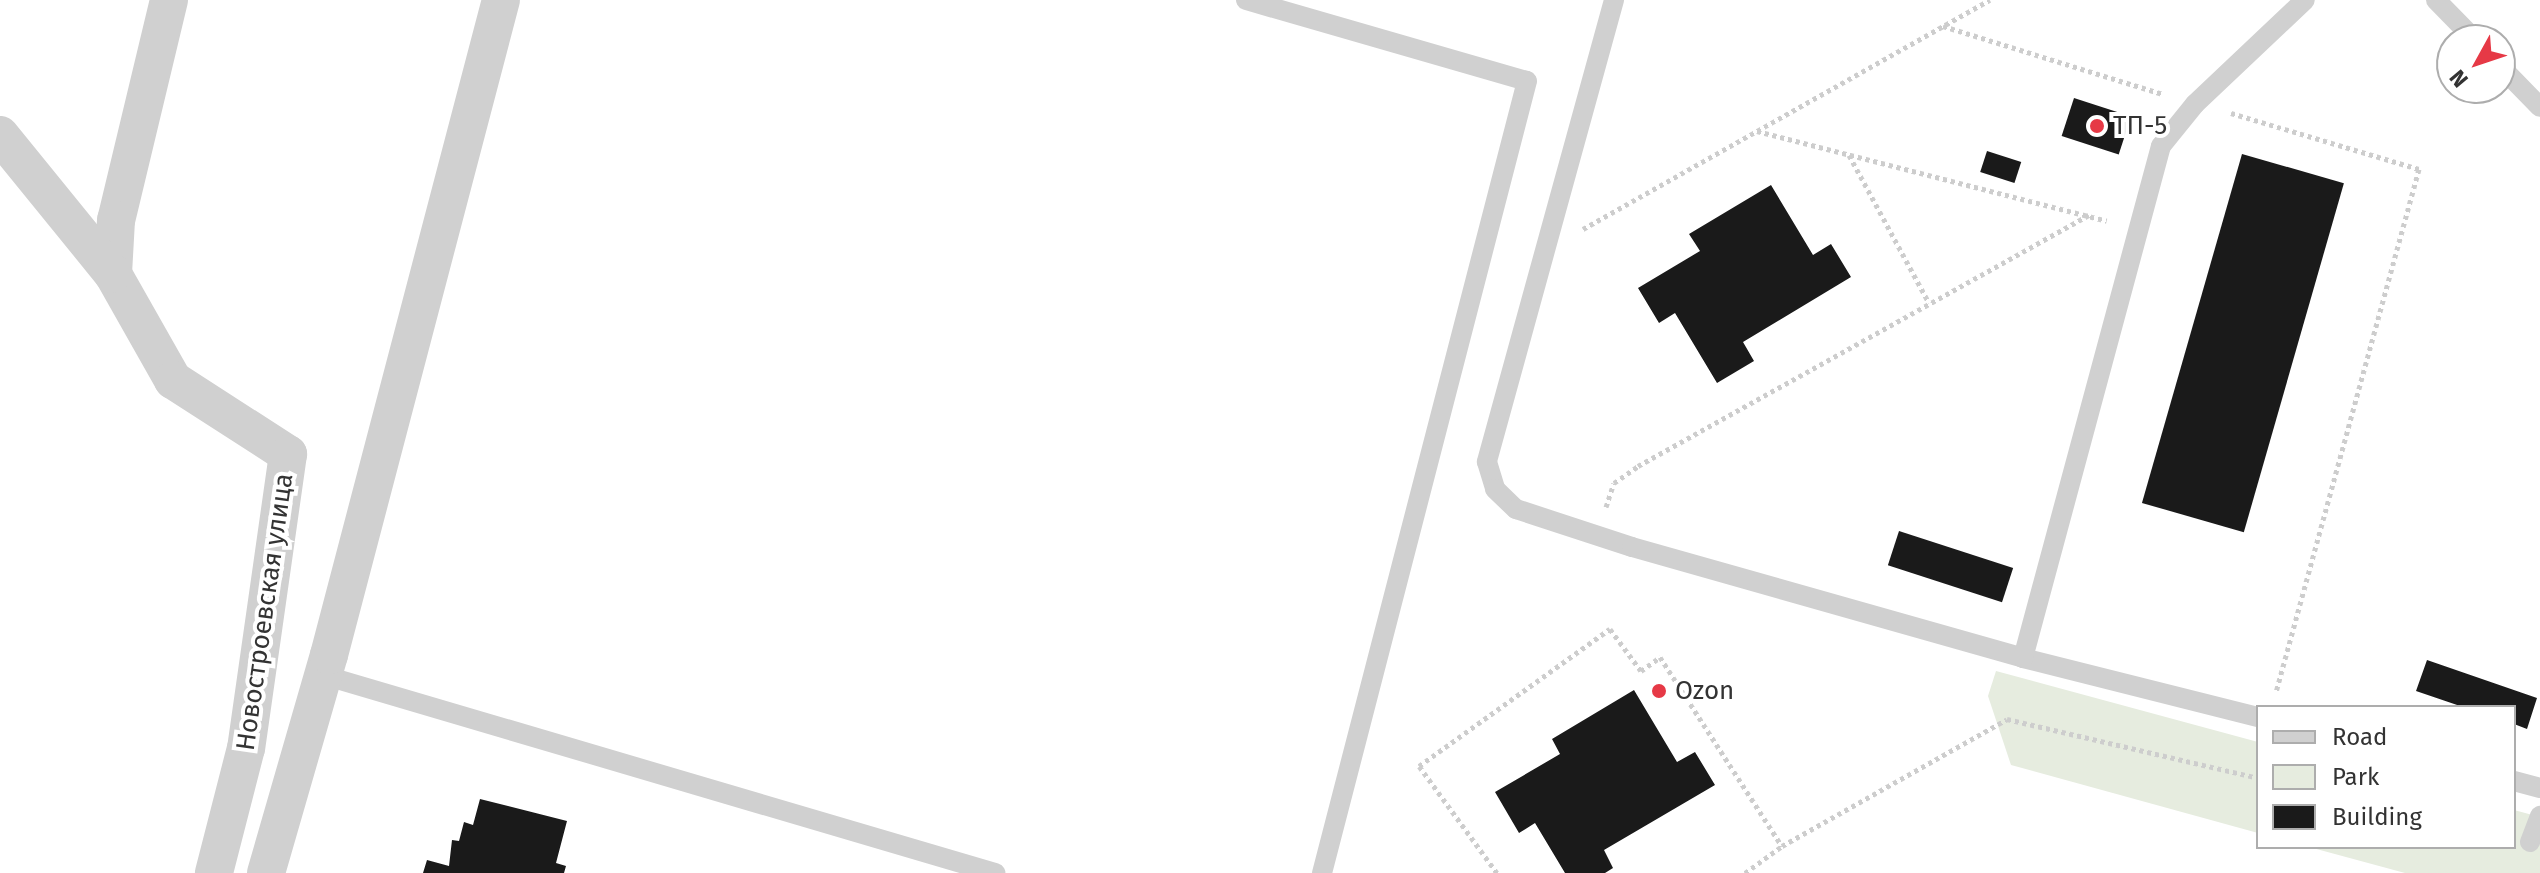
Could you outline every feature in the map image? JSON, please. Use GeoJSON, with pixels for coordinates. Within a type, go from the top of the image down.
{"type":"FeatureCollection","features":[{"type":"Feature","properties":{"kind":"street"},"geometry":{"type":"LineString","coordinates":[[113,274],[116,220],[169,0]]}},
{"type":"Feature","properties":{"kind":"street"},"geometry":{"type":"LineString","coordinates":[[266,873],[323,675],[501,0]]}},
{"type":"Feature","properties":{"kind":"street"},"geometry":{"type":"LineString","coordinates":[[0,135],[113,274]]}},
{"type":"Feature","properties":{"kind":"street","name":"Новостроевская улица"},"geometry":{"type":"LineString","coordinates":[[113,274],[173,380],[288,454],[246,748],[214,873]]}},
{"type":"Feature","properties":{"kind":"lane"},"geometry":{"type":"LineString","coordinates":[[1246,0],[1527,81],[1322,873]]}},
{"type":"Feature","properties":{"kind":"lane"},"geometry":{"type":"LineString","coordinates":[[1614,0],[1487,462],[1495,489],[1516,509],[1597,535],[2023,658],[2256,716]]}},
{"type":"Feature","properties":{"kind":"lane"},"geometry":{"type":"LineString","coordinates":[[2023,658],[2075,477],[2136,231],[2161,146],[2195,104],[2305,0]]}},
{"type":"Feature","properties":{"kind":"lane"},"geometry":{"type":"LineString","coordinates":[[2436,0],[2459,24]]}},
{"type":"Feature","properties":{"kind":"lane"},"geometry":{"type":"LineString","coordinates":[[2516,82],[2540,107]]}},
{"type":"Feature","properties":{"kind":"lane"},"geometry":{"type":"LineString","coordinates":[[323,675],[995,873]]}},
{"type":"Feature","properties":{"kind":"lane"},"geometry":{"type":"LineString","coordinates":[[2516,782],[2540,788]]}},
{"type":"Feature","properties":{"kind":"lane"},"geometry":{"type":"LineString","coordinates":[[2530,842],[2540,816]]}},
{"type":"Feature","properties":{"kind":"path"},"geometry":{"type":"LineString","coordinates":[[1546,249],[1990,0]]}},
{"type":"Feature","properties":{"kind":"path"},"geometry":{"type":"LineString","coordinates":[[1943,26],[2419,169],[2274,705]]}},
{"type":"Feature","properties":{"kind":"path"},"geometry":{"type":"LineString","coordinates":[[1756,131],[2089,215],[2136,231]]}},
{"type":"Feature","properties":{"kind":"path"},"geometry":{"type":"LineString","coordinates":[[1849,154],[1929,303]]}},
{"type":"Feature","properties":{"kind":"path"},"geometry":{"type":"LineString","coordinates":[[1597,535],[1614,483],[1638,466],[2089,215]]}},
{"type":"Feature","properties":{"kind":"path"},"geometry":{"type":"LineString","coordinates":[[1497,873],[1419,766],[1610,629],[1641,671],[1660,657],[1782,846]]}},
{"type":"Feature","properties":{"kind":"path"},"geometry":{"type":"LineString","coordinates":[[1745,873],[1782,846],[2007,719],[2256,778]]}},
{"type":"Feature","properties":{"kind":"green space"},"geometry":{"type":"Polygon","coordinates":[[[1996,671],[2256,741],[2256,832],[2011,765],[1988,696],[1996,671]]]}},
{"type":"Feature","properties":{"kind":"green space"},"geometry":{"type":"Polygon","coordinates":[[[2516,811],[2540,817],[2540,873],[2405,873],[2316,849],[2516,849],[2516,811]]]}},
{"type":"Feature","properties":{"kind":"building","name":"ТП-5"},"geometry":{"type":"Polygon","coordinates":[[[2074,98],[2131,117],[2119,155],[2062,136],[2074,98]]]}},
{"type":"Feature","properties":{"kind":"building"},"geometry":{"type":"Polygon","coordinates":[[[1987,151],[2021,162],[2014,183],[1980,172],[1987,151]]]}},
{"type":"Feature","properties":{"kind":"building"},"geometry":{"type":"Polygon","coordinates":[[[2242,154],[2344,183],[2244,532],[2142,503],[2242,154]]]}},
{"type":"Feature","properties":{"kind":"building"},"geometry":{"type":"Polygon","coordinates":[[[1771,185],[1813,255],[1831,244],[1851,277],[1743,342],[1754,361],[1717,383],[1675,313],[1659,323],[1638,288],[1700,251],[1689,234],[1771,185]]]}},
{"type":"Feature","properties":{"kind":"building"},"geometry":{"type":"Polygon","coordinates":[[[1899,531],[2013,568],[2002,602],[1888,565],[1899,531]]]}},
{"type":"Feature","properties":{"kind":"building"},"geometry":{"type":"Polygon","coordinates":[[[2427,660],[2537,698],[2527,729],[2516,725],[2516,705],[2457,705],[2416,691],[2427,660]]]}},
{"type":"Feature","properties":{"kind":"building"},"geometry":{"type":"Polygon","coordinates":[[[1634,690],[1677,762],[1695,752],[1715,785],[1604,850],[1613,868],[1605,873],[1565,873],[1535,823],[1519,833],[1495,792],[1560,754],[1552,739],[1634,690]]]}},
{"type":"Feature","properties":{"kind":"building"},"geometry":{"type":"Polygon","coordinates":[[[480,799],[567,821],[556,863],[566,866],[564,873],[423,873],[427,860],[449,866],[452,840],[459,841],[464,822],[473,825],[480,799]]]}},
{"type":"Feature","properties":{"kind":"place","name":"ТП-5"},"geometry":{"type":"Point","coordinates":[2097,126]}},
{"type":"Feature","properties":{"kind":"place","name":"Ozon"},"geometry":{"type":"Point","coordinates":[1659,691]}}]}
